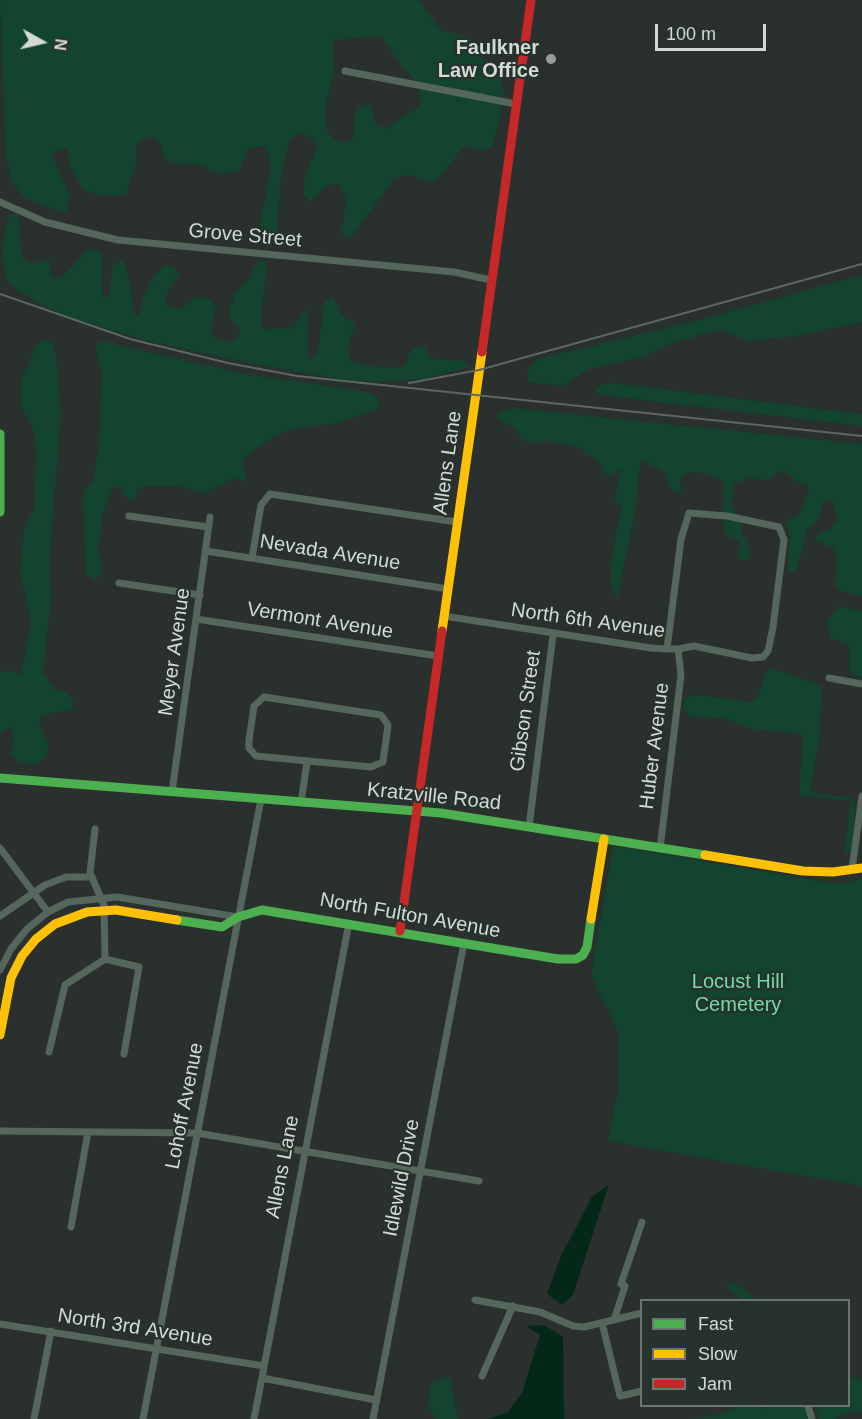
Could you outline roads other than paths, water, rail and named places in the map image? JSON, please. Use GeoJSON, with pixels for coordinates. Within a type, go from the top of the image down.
{"type":"FeatureCollection","features":[{"type":"Feature","properties":{"kind":"street","name":"Allens Lane"},"geometry":{"type":"LineString","coordinates":[[400,931],[531,0]]}},
{"type":"Feature","properties":{"kind":"street"},"geometry":{"type":"LineString","coordinates":[[345,71],[516,104]]}},
{"type":"Feature","properties":{"kind":"street","name":"Grove Street"},"geometry":{"type":"LineString","coordinates":[[0,202],[45,222],[118,240],[454,272],[491,280]]}},
{"type":"Feature","properties":{"kind":"street"},"geometry":{"type":"LineString","coordinates":[[0,434],[0,512]]}},
{"type":"Feature","properties":{"kind":"street"},"geometry":{"type":"LineString","coordinates":[[252,558],[264,498],[273,494],[458,522]]}},
{"type":"Feature","properties":{"kind":"street","name":"North 6th Avenue"},"geometry":{"type":"LineString","coordinates":[[444,616],[553,634],[667,649],[694,646],[753,658],[763,657],[771,640],[784,540],[782,531],[776,525],[694,512],[686,516],[667,649]]}},
{"type":"Feature","properties":{"kind":"street"},"geometry":{"type":"LineString","coordinates":[[129,516],[208,527]]}},
{"type":"Feature","properties":{"kind":"street","name":"Meyer Avenue"},"geometry":{"type":"LineString","coordinates":[[172,792],[210,517]]}},
{"type":"Feature","properties":{"kind":"street","name":"Nevada Avenue"},"geometry":{"type":"LineString","coordinates":[[206,551],[448,589]]}},
{"type":"Feature","properties":{"kind":"street"},"geometry":{"type":"LineString","coordinates":[[119,583],[200,595]]}},
{"type":"Feature","properties":{"kind":"street","name":"Vermont Avenue"},"geometry":{"type":"LineString","coordinates":[[196,619],[438,656]]}},
{"type":"Feature","properties":{"kind":"street","name":"Gibson Street"},"geometry":{"type":"LineString","coordinates":[[529,827],[553,634]]}},
{"type":"Feature","properties":{"kind":"street","name":"Huber Avenue"},"geometry":{"type":"LineString","coordinates":[[660,849],[681,675],[678,649]]}},
{"type":"Feature","properties":{"kind":"street"},"geometry":{"type":"LineString","coordinates":[[830,678],[862,684]]}},
{"type":"Feature","properties":{"kind":"street"},"geometry":{"type":"LineString","coordinates":[[267,697],[378,714],[388,723],[385,757],[380,764],[371,767],[307,762],[258,757],[250,750],[253,710],[261,698],[267,697]]}},
{"type":"Feature","properties":{"kind":"street"},"geometry":{"type":"LineString","coordinates":[[301,803],[307,762]]}},
{"type":"Feature","properties":{"kind":"street","name":"Kratzville Road"},"geometry":{"type":"LineString","coordinates":[[0,778],[417,811],[803,871],[857,869]]}},
{"type":"Feature","properties":{"kind":"street"},"geometry":{"type":"LineString","coordinates":[[857,869],[862,796]]}},
{"type":"Feature","properties":{"kind":"street","name":"Lohoff Avenue"},"geometry":{"type":"LineString","coordinates":[[142,1419],[261,799]]}},
{"type":"Feature","properties":{"kind":"street"},"geometry":{"type":"LineString","coordinates":[[96,829],[92,877],[104,910],[105,959]]}},
{"type":"Feature","properties":{"kind":"street","name":"North Fulton Avenue"},"geometry":{"type":"LineString","coordinates":[[104,910],[222,927],[238,917],[262,910],[576,959],[583,955],[587,947],[604,839]]}},
{"type":"Feature","properties":{"kind":"street"},"geometry":{"type":"LineString","coordinates":[[0,848],[48,912]]}},
{"type":"Feature","properties":{"kind":"street"},"geometry":{"type":"LineString","coordinates":[[0,916],[33,892],[66,877],[92,877]]}},
{"type":"Feature","properties":{"kind":"street"},"geometry":{"type":"LineString","coordinates":[[0,970],[19,937],[48,912],[68,902],[117,897],[238,917]]}},
{"type":"Feature","properties":{"kind":"street"},"geometry":{"type":"LineString","coordinates":[[0,1035],[11,978],[29,946],[46,930],[62,920],[104,910]]}},
{"type":"Feature","properties":{"kind":"street","name":"Allens Lane"},"geometry":{"type":"LineString","coordinates":[[254,1419],[349,923]]}},
{"type":"Feature","properties":{"kind":"street","name":"Idlewild Drive"},"geometry":{"type":"LineString","coordinates":[[373,1419],[464,943]]}},
{"type":"Feature","properties":{"kind":"street"},"geometry":{"type":"LineString","coordinates":[[49,1052],[65,985],[105,959],[139,968],[124,1054]]}},
{"type":"Feature","properties":{"kind":"street"},"geometry":{"type":"LineString","coordinates":[[0,1131],[197,1133],[480,1181]]}},
{"type":"Feature","properties":{"kind":"street"},"geometry":{"type":"LineString","coordinates":[[71,1227],[87,1132]]}},
{"type":"Feature","properties":{"kind":"street"},"geometry":{"type":"LineString","coordinates":[[614,1320],[625,1286],[621,1284],[642,1222]]}},
{"type":"Feature","properties":{"kind":"street"},"geometry":{"type":"LineString","coordinates":[[475,1300],[548,1314],[573,1326],[602,1323],[640,1314]]}},
{"type":"Feature","properties":{"kind":"street"},"geometry":{"type":"LineString","coordinates":[[482,1376],[513,1306]]}},
{"type":"Feature","properties":{"kind":"street"},"geometry":{"type":"LineString","coordinates":[[602,1323],[620,1396],[640,1391]]}},
{"type":"Feature","properties":{"kind":"street","name":"North 3rd Avenue"},"geometry":{"type":"LineString","coordinates":[[0,1324],[264,1366]]}},
{"type":"Feature","properties":{"kind":"street"},"geometry":{"type":"LineString","coordinates":[[34,1419],[51,1332]]}},
{"type":"Feature","properties":{"kind":"street"},"geometry":{"type":"LineString","coordinates":[[262,1378],[376,1400]]}},
{"type":"Feature","properties":{"kind":"railway"},"geometry":{"type":"LineString","coordinates":[[409,383],[479,370],[862,264]]}},
{"type":"Feature","properties":{"kind":"railway"},"geometry":{"type":"LineString","coordinates":[[0,294],[130,339],[228,363],[297,376],[862,436]]}},
{"type":"Feature","properties":{"kind":"place","name":"Faulkner Law Office"},"geometry":{"type":"Point","coordinates":[551,59]}},
{"type":"Feature","properties":{"kind":"park label","name":"Locust Hill Cemetery"},"geometry":{"type":"Point","coordinates":[738,994]}}]}
